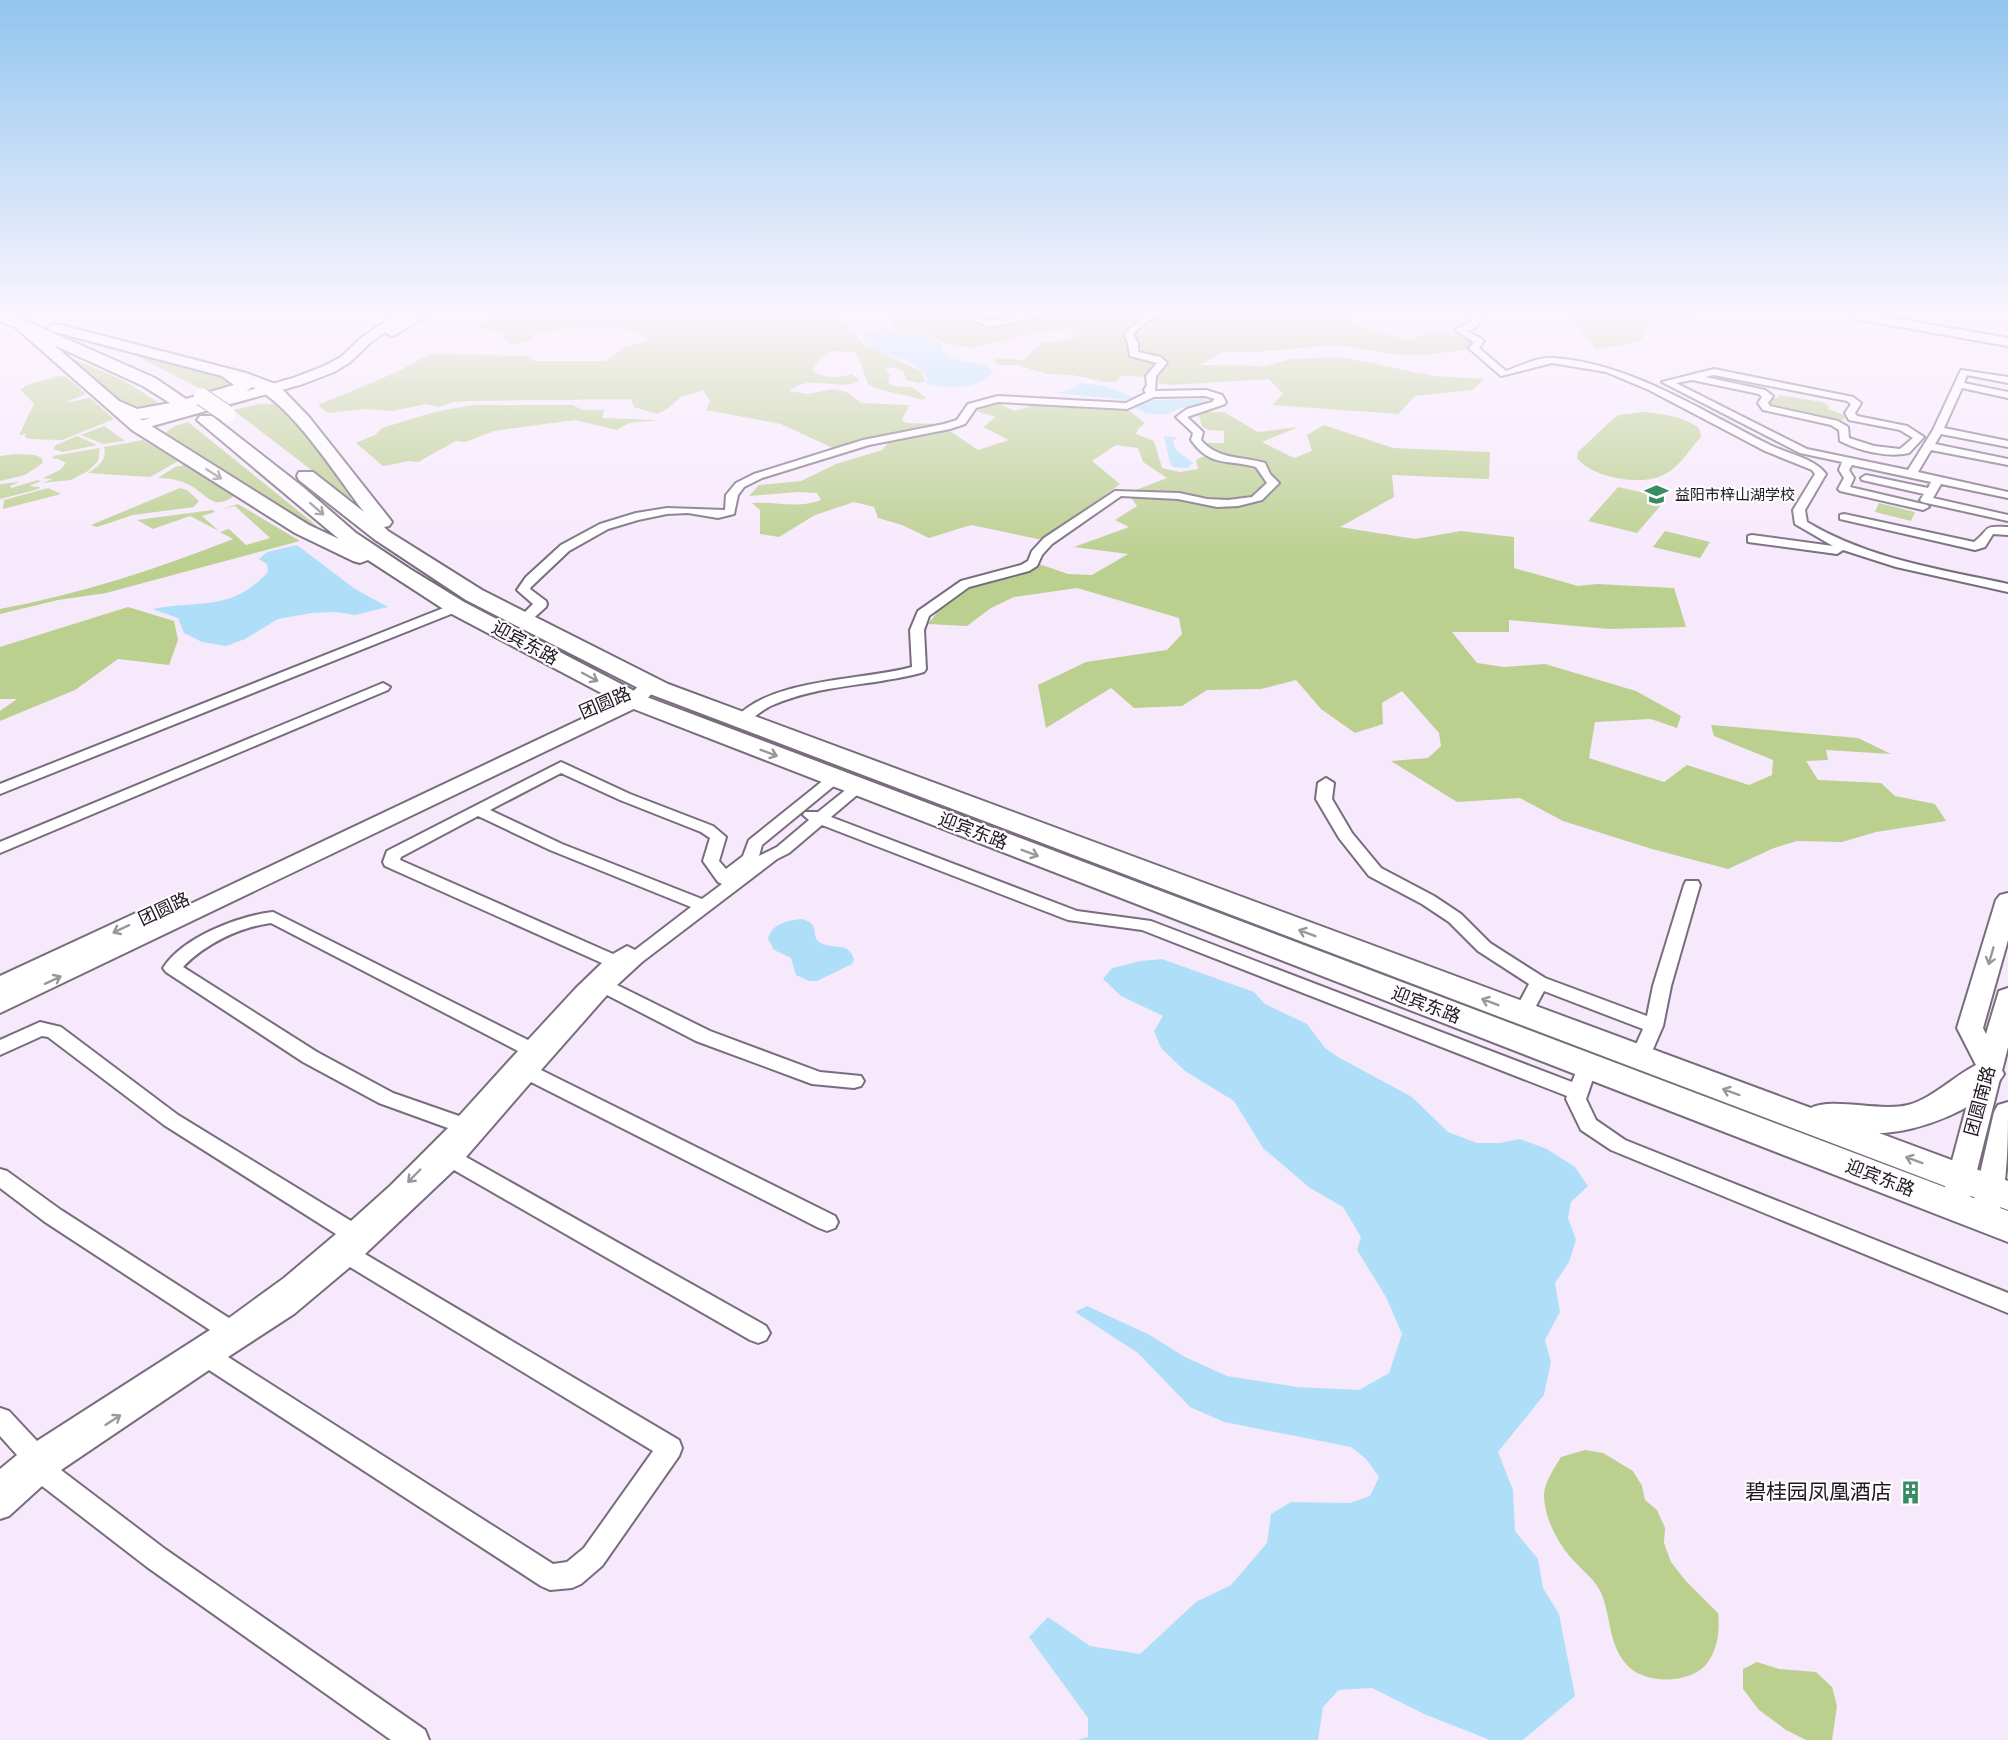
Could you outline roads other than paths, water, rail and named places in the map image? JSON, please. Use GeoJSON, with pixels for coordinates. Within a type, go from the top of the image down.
{"type":"FeatureCollection","features":[{"type":"Feature","properties":{"kind":"highway"},"geometry":{"type":"LineString","coordinates":[[102,396],[138,426],[302,530],[327,543],[406,563]]}},
{"type":"Feature","properties":{"kind":"highway"},"geometry":{"type":"LineString","coordinates":[[103,396],[127,411],[142,414],[216,396]]}},
{"type":"Feature","properties":{"kind":"highway","name":"迎宾东路"},"geometry":{"type":"LineString","coordinates":[[171,396],[181,403],[212,410]]}},
{"type":"Feature","properties":{"kind":"highway","name":"迎宾东路"},"geometry":{"type":"LineString","coordinates":[[194,396],[212,410],[349,537],[524,620],[636,693],[741,720],[1999,1192]]}},
{"type":"Feature","properties":{"kind":"highway"},"geometry":{"type":"LineString","coordinates":[[279,396],[303,421],[406,563]]}},
{"type":"Feature","properties":{"kind":"highway"},"geometry":{"type":"LineString","coordinates":[[179,452],[162,435],[167,429],[248,405],[278,403],[303,421]]}},
{"type":"Feature","properties":{"kind":"highway","name":"迎宾东路"},"geometry":{"type":"LineString","coordinates":[[406,563],[456,607],[636,693],[846,782],[1583,1080],[1996,1222]]}},
{"type":"Feature","properties":{"kind":"highway"},"geometry":{"type":"LineString","coordinates":[[1782,1111],[1850,1120],[1908,1118],[1953,1099],[1988,1070]]}},
{"type":"Feature","properties":{"kind":"street"},"geometry":{"type":"LineString","coordinates":[[138,426],[246,396]]}},
{"type":"Feature","properties":{"kind":"street"},"geometry":{"type":"LineString","coordinates":[[524,620],[541,604],[523,590],[529,579],[547,566],[565,548],[612,522],[682,509],[719,516],[730,513],[732,495],[740,484],[758,476],[867,442],[946,427],[961,422],[964,414],[972,406],[998,399],[1064,400],[1127,406],[1147,396]]}},
{"type":"Feature","properties":{"kind":"street"},"geometry":{"type":"LineString","coordinates":[[741,720],[768,702],[801,692],[902,675],[919,669],[916,630],[923,614],[965,584],[1025,568],[1033,563],[1036,554],[1048,541],[1119,493],[1179,496],[1188,499],[1236,503],[1258,499],[1272,483],[1265,475],[1261,465],[1216,458],[1204,452],[1196,440],[1197,432],[1181,417],[1189,410],[1221,402],[1216,396]]}},
{"type":"Feature","properties":{"kind":"street"},"geometry":{"type":"LineString","coordinates":[[1669,396],[1782,455],[1816,468],[1821,474],[1798,510],[1801,524],[1824,539],[1856,553]]}},
{"type":"Feature","properties":{"kind":"street"},"geometry":{"type":"LineString","coordinates":[[1695,396],[1804,452],[2008,495]]}},
{"type":"Feature","properties":{"kind":"street"},"geometry":{"type":"LineString","coordinates":[[1768,396],[1763,403],[1767,408],[1834,423],[1844,429],[1844,439],[1854,444],[1899,452],[1911,448],[1919,437],[1912,431],[1853,418],[1850,413],[1856,403],[1840,396]]}},
{"type":"Feature","properties":{"kind":"street"},"geometry":{"type":"LineString","coordinates":[[1911,474],[1938,430],[1955,396]]}},
{"type":"Feature","properties":{"kind":"street"},"geometry":{"type":"LineString","coordinates":[[1938,430],[2008,444]]}},
{"type":"Feature","properties":{"kind":"street"},"geometry":{"type":"LineString","coordinates":[[1929,446],[2008,462]]}},
{"type":"Feature","properties":{"kind":"street"},"geometry":{"type":"LineString","coordinates":[[1848,460],[1844,470],[1849,478],[1844,489],[1921,512]]}},
{"type":"Feature","properties":{"kind":"street"},"geometry":{"type":"LineString","coordinates":[[1866,478],[1975,546],[1981,544],[1990,530],[2008,531]]}},
{"type":"Feature","properties":{"kind":"street"},"geometry":{"type":"LineString","coordinates":[[1921,512],[1938,480]]}},
{"type":"Feature","properties":{"kind":"street"},"geometry":{"type":"LineString","coordinates":[[1845,517],[1921,512],[2008,518]]}},
{"type":"Feature","properties":{"kind":"street"},"geometry":{"type":"LineString","coordinates":[[1787,544],[1801,524]]}},
{"type":"Feature","properties":{"kind":"street"},"geometry":{"type":"LineString","coordinates":[[1752,539],[1856,553],[2008,588]]}},
{"type":"Feature","properties":{"kind":"street"},"geometry":{"type":"LineString","coordinates":[[0,789],[456,607]]}},
{"type":"Feature","properties":{"kind":"street"},"geometry":{"type":"LineString","coordinates":[[0,848],[383,687]]}},
{"type":"Feature","properties":{"kind":"street","name":"团圆路"},"geometry":{"type":"LineString","coordinates":[[0,986],[636,693]]}},
{"type":"Feature","properties":{"kind":"street","name":"团圆路"},"geometry":{"type":"LineString","coordinates":[[0,1004],[415,804],[636,693]]}},
{"type":"Feature","properties":{"kind":"street"},"geometry":{"type":"LineString","coordinates":[[621,964],[391,862],[393,854],[561,767],[707,829],[718,837],[711,861],[729,881]]}},
{"type":"Feature","properties":{"kind":"street"},"geometry":{"type":"LineString","coordinates":[[729,881],[750,858],[755,843],[793,811],[846,782]]}},
{"type":"Feature","properties":{"kind":"street"},"geometry":{"type":"LineString","coordinates":[[0,1484],[84,1439],[203,1354],[286,1307],[350,1244],[414,1197],[443,1156],[599,983],[729,881],[792,843],[817,819],[846,782]]}},
{"type":"Feature","properties":{"kind":"street"},"geometry":{"type":"LineString","coordinates":[[1326,783],[1324,799],[1345,835],[1375,872],[1428,900],[1455,918],[1484,947],[1539,982],[1654,1026]]}},
{"type":"Feature","properties":{"kind":"street"},"geometry":{"type":"LineString","coordinates":[[477,810],[556,847],[699,904]]}},
{"type":"Feature","properties":{"kind":"street"},"geometry":{"type":"LineString","coordinates":[[793,811],[1074,916],[1145,925],[1583,1080],[1576,1099],[1588,1125],[1618,1145],[2008,1303]]}},
{"type":"Feature","properties":{"kind":"street"},"geometry":{"type":"LineString","coordinates":[[1640,1059],[1654,1026],[1662,986],[1692,885]]}},
{"type":"Feature","properties":{"kind":"street"},"geometry":{"type":"LineString","coordinates":[[1988,1070],[1970,1028],[2008,900]]}},
{"type":"Feature","properties":{"kind":"street"},"geometry":{"type":"LineString","coordinates":[[469,1129],[376,1093],[310,1057],[172,968],[178,960],[210,939],[259,917],[273,917],[530,1061],[827,1222]]}},
{"type":"Feature","properties":{"kind":"street"},"geometry":{"type":"LineString","coordinates":[[1522,1014],[1539,982]]}},
{"type":"Feature","properties":{"kind":"street"},"geometry":{"type":"LineString","coordinates":[[599,983],[704,1036],[819,1079],[854,1081]]}},
{"type":"Feature","properties":{"kind":"street","name":"团圆南路"},"geometry":{"type":"LineString","coordinates":[[1953,1206],[2008,997]]}},
{"type":"Feature","properties":{"kind":"street"},"geometry":{"type":"LineString","coordinates":[[0,1048],[40,1029],[54,1032],[171,1120],[350,1244],[670,1448],[593,1557],[572,1575],[550,1577],[203,1354]]}},
{"type":"Feature","properties":{"kind":"street","name":"团圆南路"},"geometry":{"type":"LineString","coordinates":[[1996,1222],[2008,1112]]}},
{"type":"Feature","properties":{"kind":"street"},"geometry":{"type":"LineString","coordinates":[[443,1156],[758,1333]]}},
{"type":"Feature","properties":{"kind":"street"},"geometry":{"type":"LineString","coordinates":[[0,1177],[53,1216],[234,1335]]}},
{"type":"Feature","properties":{"kind":"street"},"geometry":{"type":"LineString","coordinates":[[0,1419],[38,1463],[156,1558],[415,1740]]}},
{"type":"Feature","properties":{"kind":"street"},"geometry":{"type":"LineString","coordinates":[[0,1507],[38,1463]]}},
{"type":"Feature","properties":{"kind":"water"},"geometry":{"type":"Polygon","coordinates":[[[1089,396],[1135,398],[1128,400],[1089,396]]]}},
{"type":"Feature","properties":{"kind":"water"},"geometry":{"type":"Polygon","coordinates":[[[1204,399],[1208,402],[1203,407],[1181,408],[1169,414],[1147,414],[1135,407],[1154,400],[1204,399]]]}},
{"type":"Feature","properties":{"kind":"water"},"geometry":{"type":"Polygon","coordinates":[[[1164,436],[1177,437],[1173,442],[1176,450],[1193,463],[1187,468],[1172,467],[1164,436]]]}},
{"type":"Feature","properties":{"kind":"water"},"geometry":{"type":"Polygon","coordinates":[[[297,545],[355,589],[388,607],[355,615],[336,612],[312,613],[278,619],[245,639],[226,646],[202,642],[184,633],[178,618],[152,609],[213,602],[240,594],[268,572],[267,564],[259,559],[267,552],[297,545]]]}},
{"type":"Feature","properties":{"kind":"water"},"geometry":{"type":"Polygon","coordinates":[[[802,919],[812,924],[816,937],[821,943],[848,950],[854,959],[852,964],[817,981],[809,981],[796,975],[791,958],[774,950],[768,939],[776,926],[802,919]]]}},
{"type":"Feature","properties":{"kind":"water"},"geometry":{"type":"Polygon","coordinates":[[[1162,959],[1254,992],[1265,1004],[1307,1024],[1325,1048],[1412,1097],[1448,1132],[1477,1143],[1500,1143],[1520,1139],[1547,1149],[1575,1167],[1588,1186],[1571,1202],[1568,1218],[1576,1240],[1569,1262],[1555,1283],[1560,1312],[1545,1340],[1551,1362],[1544,1395],[1498,1452],[1513,1490],[1515,1531],[1538,1559],[1543,1588],[1559,1614],[1575,1696],[1523,1740],[1490,1740],[1424,1714],[1372,1688],[1339,1690],[1323,1707],[1318,1740],[1077,1740],[1088,1737],[1088,1718],[1029,1637],[1048,1617],[1090,1646],[1140,1654],[1196,1602],[1231,1585],[1267,1543],[1271,1514],[1291,1502],[1350,1503],[1370,1496],[1379,1477],[1366,1459],[1351,1447],[1224,1422],[1190,1407],[1138,1353],[1075,1312],[1087,1306],[1148,1334],[1185,1357],[1227,1376],[1297,1387],[1359,1390],[1389,1373],[1402,1334],[1386,1297],[1357,1250],[1361,1237],[1343,1207],[1310,1188],[1263,1148],[1234,1101],[1185,1071],[1161,1048],[1154,1031],[1163,1016],[1121,996],[1103,979],[1112,968],[1162,959]]]}},
{"type":"Feature","properties":{"kind":"place","name":"益阳市梓山湖学校"},"geometry":{"type":"Point","coordinates":[1657,495]}},
{"type":"Feature","properties":{"kind":"place","name":"碧桂园凤凰酒店"},"geometry":{"type":"Point","coordinates":[1910,1492]}}]}
